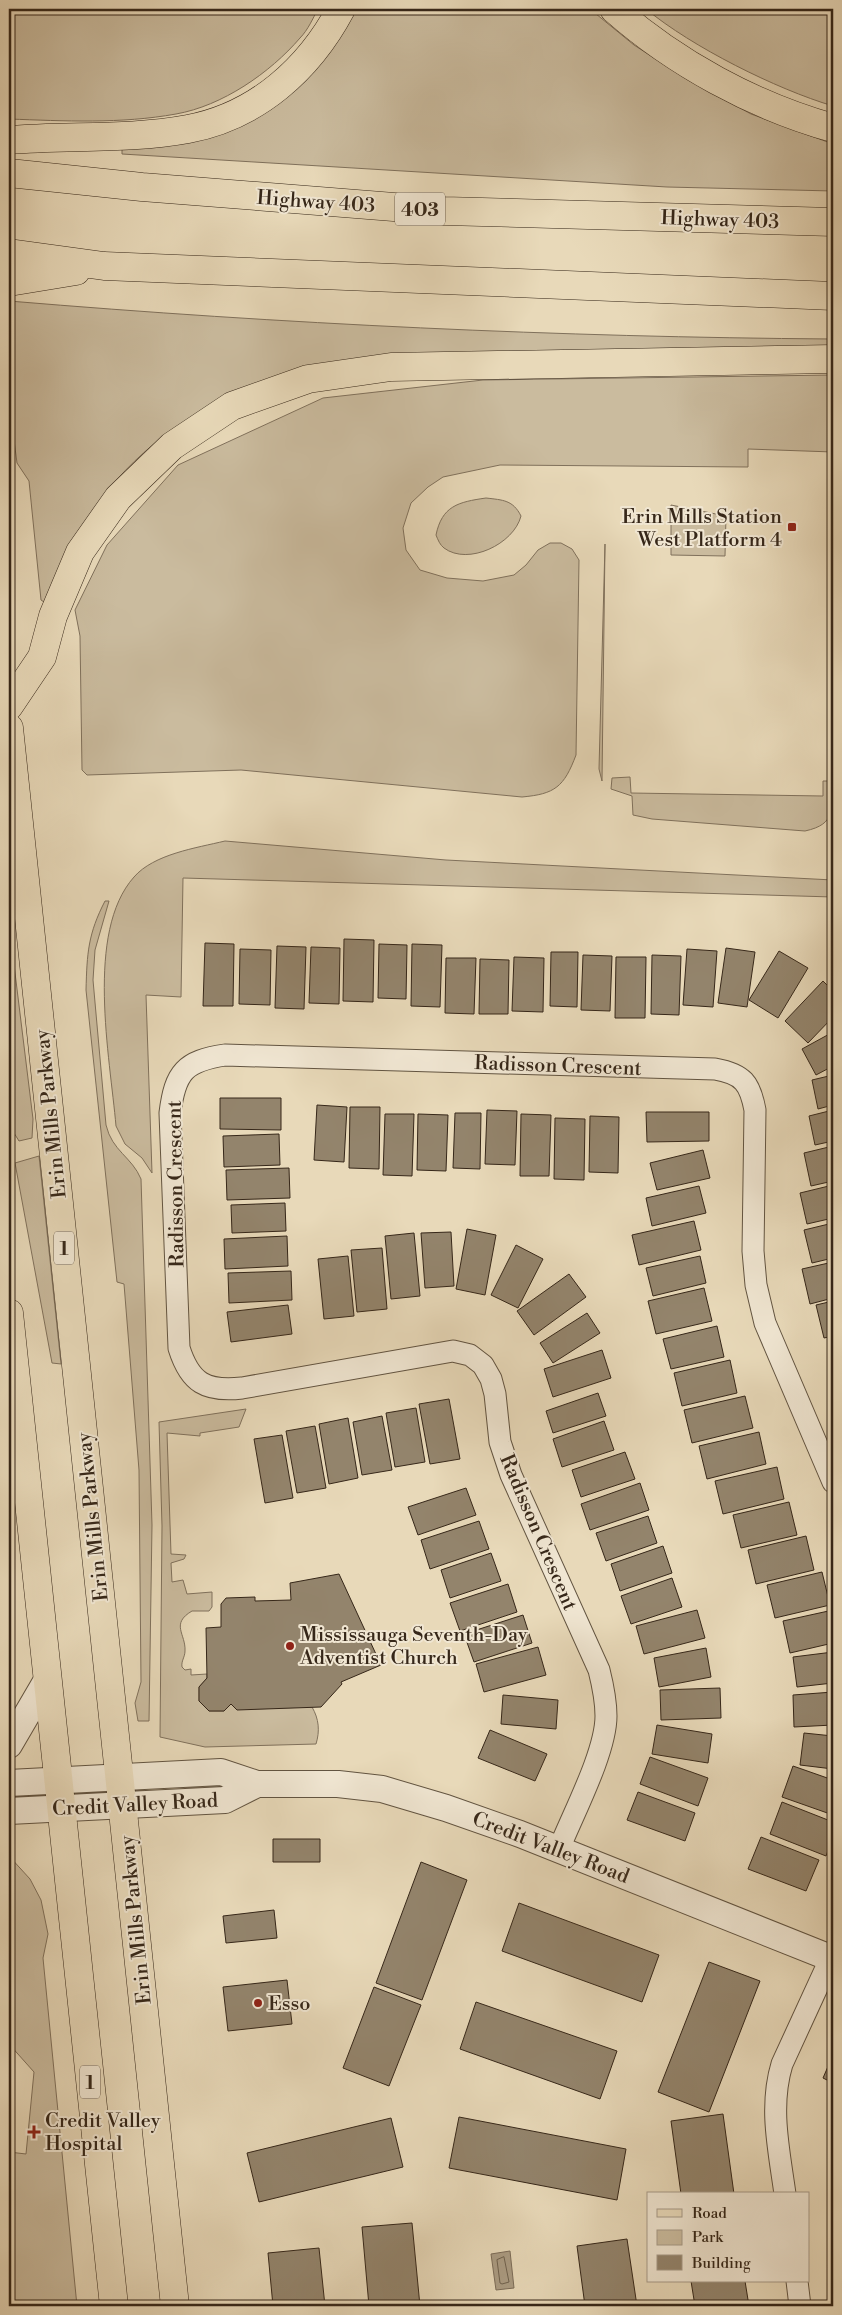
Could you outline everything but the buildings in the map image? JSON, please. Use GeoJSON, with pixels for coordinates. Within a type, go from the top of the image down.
{"type":"FeatureCollection","features":[{"type":"Feature","properties":{"kind":"main road"},"geometry":{"type":"LineString","coordinates":[[9,140],[160,132],[189,129],[217,121],[244,110],[292,77],[312,56],[329,32],[341,9]]}},
{"type":"Feature","properties":{"kind":"main road"},"geometry":{"type":"LineString","coordinates":[[614,9],[643,35],[717,80],[794,117],[833,128]]}},
{"type":"Feature","properties":{"kind":"main road","name":"Highway 403"},"geometry":{"type":"LineString","coordinates":[[9,174],[142,188],[444,211],[833,222]]}},
{"type":"Feature","properties":{"kind":"main road"},"geometry":{"type":"LineString","coordinates":[[9,253],[104,266],[833,296]]}},
{"type":"Feature","properties":{"kind":"main road"},"geometry":{"type":"LineString","coordinates":[[9,282],[104,266]]}},
{"type":"Feature","properties":{"kind":"main road"},"geometry":{"type":"LineString","coordinates":[[9,706],[42,657],[52,616],[80,552],[118,498],[172,446],[232,406],[308,379],[391,367],[833,360]]}},
{"type":"Feature","properties":{"kind":"main road","name":"Erin Mills Parkway"},"geometry":{"type":"LineString","coordinates":[[9,728],[13,818],[120,1777],[176,2306]]}},
{"type":"Feature","properties":{"kind":"main road","name":"1"},"geometry":{"type":"LineString","coordinates":[[9,1313],[114,2306]]}},
{"type":"Feature","properties":{"kind":"street","name":"Radisson Crescent"},"geometry":{"type":"LineString","coordinates":[[559,1849],[602,1741],[606,1717],[605,1692],[599,1670],[511,1475],[500,1442],[495,1394],[491,1379],[483,1365],[470,1355],[453,1351],[223,1390],[207,1387],[195,1379],[184,1363],[179,1348],[170,1112],[173,1090],[181,1073],[202,1059],[225,1055],[715,1069],[734,1072],[745,1081],[752,1093],[755,1110],[753,1251],[756,1285],[765,1323],[833,1482]]}},
{"type":"Feature","properties":{"kind":"street"},"geometry":{"type":"LineString","coordinates":[[9,1745],[47,1680]]}},
{"type":"Feature","properties":{"kind":"street","name":"Credit Valley Road"},"geometry":{"type":"LineString","coordinates":[[9,1783],[221,1772],[257,1784],[338,1784],[382,1789],[446,1808],[559,1849],[832,1957]]}},
{"type":"Feature","properties":{"kind":"street","name":"Credit Valley Road"},"geometry":{"type":"LineString","coordinates":[[9,1811],[225,1800],[257,1784]]}},
{"type":"Feature","properties":{"kind":"street"},"geometry":{"type":"LineString","coordinates":[[785,2192],[776,2121],[776,2082],[782,2064],[832,1957]]}},
{"type":"Feature","properties":{"kind":"street"},"geometry":{"type":"LineString","coordinates":[[796,2282],[800,2306]]}},
{"type":"Feature","properties":{"kind":"green space"},"geometry":{"type":"Polygon","coordinates":[[[9,9],[318,9],[305,31],[288,51],[260,75],[228,96],[211,104],[176,114],[92,121],[9,119],[9,9]]]}},
{"type":"Feature","properties":{"kind":"green space"},"geometry":{"type":"Polygon","coordinates":[[[352,9],[590,9],[634,45],[688,80],[751,114],[833,144],[833,191],[667,187],[122,154],[122,147],[211,133],[352,9]]]}},
{"type":"Feature","properties":{"kind":"green space"},"geometry":{"type":"Polygon","coordinates":[[[646,9],[833,9],[833,106],[786,89],[735,65],[687,38],[646,9]]]}},
{"type":"Feature","properties":{"kind":"green space"},"geometry":{"type":"Polygon","coordinates":[[[9,301],[318,323],[421,328],[730,338],[833,339],[833,349],[532,351],[232,393],[207,407],[163,437],[126,470],[92,511],[71,544],[44,602],[41,600],[29,481],[17,463],[9,402],[9,301]]]}},
{"type":"Feature","properties":{"kind":"green space"},"geometry":{"type":"Polygon","coordinates":[[[833,375],[833,452],[748,449],[748,467],[500,465],[443,477],[428,487],[411,503],[403,528],[406,550],[420,570],[447,578],[483,581],[514,575],[526,565],[538,550],[550,543],[561,543],[572,549],[579,560],[576,755],[572,766],[562,782],[550,791],[522,797],[241,770],[87,775],[82,770],[80,636],[75,610],[107,545],[178,465],[323,398],[483,380],[833,375]]]}},
{"type":"Feature","properties":{"kind":"green space"},"geometry":{"type":"Polygon","coordinates":[[[486,498],[498,499],[515,507],[521,516],[517,526],[500,543],[477,553],[465,555],[454,553],[444,548],[436,535],[442,518],[447,512],[467,501],[486,498]]]}},
{"type":"Feature","properties":{"kind":"green space"},"geometry":{"type":"Polygon","coordinates":[[[671,505],[726,516],[725,556],[671,555],[671,505]]]}},
{"type":"Feature","properties":{"kind":"green space"},"geometry":{"type":"Polygon","coordinates":[[[605,544],[602,781],[599,769],[605,544]]]}},
{"type":"Feature","properties":{"kind":"green space"},"geometry":{"type":"Polygon","coordinates":[[[630,777],[631,793],[823,796],[823,781],[832,781],[830,814],[823,824],[805,831],[652,819],[633,815],[632,796],[611,789],[612,778],[630,777]]]}},
{"type":"Feature","properties":{"kind":"green space"},"geometry":{"type":"Polygon","coordinates":[[[225,841],[446,860],[833,880],[833,897],[183,878],[181,997],[146,995],[152,1173],[142,1158],[125,1144],[116,1126],[104,996],[105,962],[110,929],[119,901],[134,877],[142,869],[164,857],[225,841]]]}},
{"type":"Feature","properties":{"kind":"green space"},"geometry":{"type":"Polygon","coordinates":[[[105,901],[109,901],[95,950],[93,980],[106,1125],[117,1148],[133,1165],[141,1179],[152,1525],[149,1721],[138,1721],[135,1703],[141,1682],[139,1470],[124,1284],[117,1282],[86,990],[87,965],[92,934],[105,901]]]}},
{"type":"Feature","properties":{"kind":"green space"},"geometry":{"type":"Polygon","coordinates":[[[9,924],[33,1119],[32,1138],[19,1141],[9,1125],[9,924]]]}},
{"type":"Feature","properties":{"kind":"green space"},"geometry":{"type":"Polygon","coordinates":[[[39,1156],[61,1364],[52,1363],[15,1163],[39,1156]]]}},
{"type":"Feature","properties":{"kind":"green space"},"geometry":{"type":"Polygon","coordinates":[[[246,1409],[239,1427],[200,1433],[200,1436],[167,1433],[171,1554],[186,1555],[184,1559],[171,1563],[172,1582],[183,1580],[187,1594],[212,1592],[212,1607],[209,1611],[192,1611],[185,1616],[180,1625],[185,1645],[182,1667],[185,1670],[191,1669],[191,1675],[207,1674],[207,1678],[199,1687],[199,1701],[209,1711],[224,1711],[231,1704],[312,1707],[318,1725],[316,1744],[205,1747],[160,1737],[162,1526],[159,1422],[246,1409]]]}},
{"type":"Feature","properties":{"kind":"green space","name":"Credit Valley Hospital"},"geometry":{"type":"Polygon","coordinates":[[[9,1856],[30,1879],[41,1900],[48,1934],[43,1958],[77,2306],[9,2306],[9,2152],[26,2154],[34,2072],[9,2044],[9,1856]]]}},
{"type":"Feature","properties":{"kind":"water"},"geometry":{"type":"Polygon","coordinates":[[[510,2251],[514,2288],[496,2290],[491,2254],[510,2251]]]}},
{"type":"Feature","properties":{"kind":"place","name":"Erin Mills Station West Platform 4"},"geometry":{"type":"Point","coordinates":[792,527]}},
{"type":"Feature","properties":{"kind":"place","name":"Mississauga Seventh-Day Adventist Church"},"geometry":{"type":"Point","coordinates":[290,1646]}},
{"type":"Feature","properties":{"kind":"place","name":"Esso"},"geometry":{"type":"Point","coordinates":[258,2003]}},
{"type":"Feature","properties":{"kind":"place","name":"Credit Valley Hospital"},"geometry":{"type":"Point","coordinates":[34,2132]}}]}
